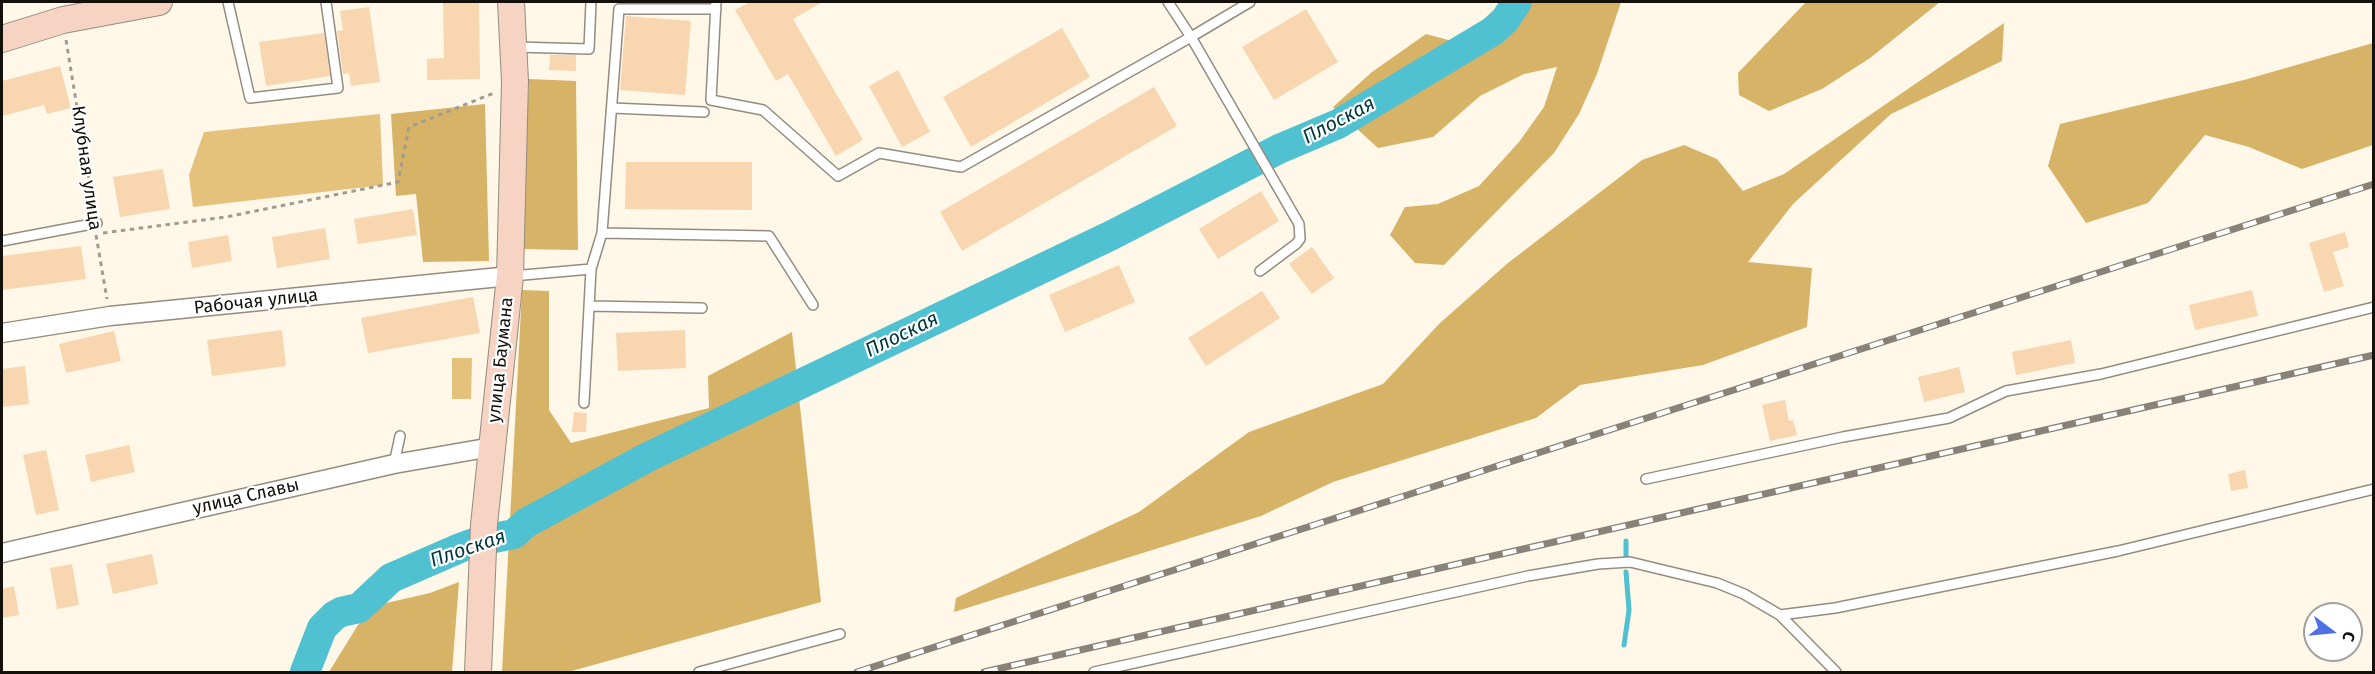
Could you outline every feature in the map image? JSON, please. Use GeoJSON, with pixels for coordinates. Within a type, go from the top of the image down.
{"type":"FeatureCollection","features":[{"type":"Feature","properties":{"kind":"main road"},"geometry":{"type":"LineString","coordinates":[[2,39],[74,13],[159,2]]}},
{"type":"Feature","properties":{"kind":"main road"},"geometry":{"type":"LineString","coordinates":[[511,2],[514,47]]}},
{"type":"Feature","properties":{"kind":"main road","name":"улица Баумана"},"geometry":{"type":"LineString","coordinates":[[478,672],[484,525],[510,276],[514,47]]}},
{"type":"Feature","properties":{"kind":"street","name":"Рабочая улица"},"geometry":{"type":"LineString","coordinates":[[2,333],[110,316],[510,276]]}},
{"type":"Feature","properties":{"kind":"street","name":"улица Славы"},"geometry":{"type":"LineString","coordinates":[[2,553],[394,464],[492,447]]}},
{"type":"Feature","properties":{"kind":"lane"},"geometry":{"type":"LineString","coordinates":[[228,2],[250,98],[338,88],[326,2]]}},
{"type":"Feature","properties":{"kind":"lane"},"geometry":{"type":"LineString","coordinates":[[514,47],[589,48],[591,2]]}},
{"type":"Feature","properties":{"kind":"lane"},"geometry":{"type":"LineString","coordinates":[[1168,2],[1294,212],[1301,233],[1296,244],[1260,271]]}},
{"type":"Feature","properties":{"kind":"lane"},"geometry":{"type":"LineString","coordinates":[[584,403],[591,269],[602,233],[620,9],[716,5],[711,100],[763,110],[838,176],[879,153],[962,167],[1250,2]]}},
{"type":"Feature","properties":{"kind":"lane"},"geometry":{"type":"LineString","coordinates":[[612,108],[704,112]]}},
{"type":"Feature","properties":{"kind":"lane"},"geometry":{"type":"LineString","coordinates":[[2,241],[96,223]]}},
{"type":"Feature","properties":{"kind":"lane"},"geometry":{"type":"LineString","coordinates":[[602,233],[769,236],[813,305]]}},
{"type":"Feature","properties":{"kind":"lane"},"geometry":{"type":"LineString","coordinates":[[510,276],[591,269]]}},
{"type":"Feature","properties":{"kind":"lane"},"geometry":{"type":"LineString","coordinates":[[589,306],[702,308]]}},
{"type":"Feature","properties":{"kind":"lane"},"geometry":{"type":"LineString","coordinates":[[1646,480],[1843,437],[1949,418],[2006,391],[2101,374],[2373,307]]}},
{"type":"Feature","properties":{"kind":"lane"},"geometry":{"type":"LineString","coordinates":[[394,464],[399,436]]}},
{"type":"Feature","properties":{"kind":"lane"},"geometry":{"type":"LineString","coordinates":[[1780,615],[1835,608],[2107,553],[2373,489]]}},
{"type":"Feature","properties":{"kind":"lane"},"geometry":{"type":"LineString","coordinates":[[1094,672],[1528,576],[1598,564],[1630,562],[1717,583],[1755,599],[1780,615],[1836,672]]}},
{"type":"Feature","properties":{"kind":"lane"},"geometry":{"type":"LineString","coordinates":[[699,672],[840,634]]}},
{"type":"Feature","properties":{"kind":"path","name":"Клубная улица"},"geometry":{"type":"LineString","coordinates":[[74,13],[96,223]]}},
{"type":"Feature","properties":{"kind":"path","name":"Клубная улица"},"geometry":{"type":"LineString","coordinates":[[110,316],[96,235],[226,217],[398,182],[409,127],[514,85]]}},
{"type":"Feature","properties":{"kind":"shaded area"},"geometry":{"type":"Polygon","coordinates":[[[1506,2],[1621,2],[1597,74],[1579,114],[1554,153],[1444,265],[1415,263],[1390,235],[1405,207],[1438,204],[1479,186],[1519,142],[1544,107],[1557,67],[1524,74],[1480,96],[1433,137],[1378,148],[1333,107],[1372,72],[1426,34],[1452,41],[1490,24],[1506,2]]]}},
{"type":"Feature","properties":{"kind":"shaded area"},"geometry":{"type":"Polygon","coordinates":[[[1806,2],[1940,2],[1870,58],[1822,89],[1769,111],[1739,95],[1738,73],[1806,2]]]}},
{"type":"Feature","properties":{"kind":"shaded area"},"geometry":{"type":"Polygon","coordinates":[[[2004,23],[2002,61],[1891,114],[1793,204],[1748,262],[1812,268],[1807,327],[1703,365],[1580,385],[1536,418],[1333,482],[1261,516],[954,612],[956,598],[1139,512],[1249,432],[1383,384],[1440,323],[1508,263],[1642,160],[1684,145],[1717,159],[1743,191],[1784,174],[2004,23]]]}},
{"type":"Feature","properties":{"kind":"shaded area"},"geometry":{"type":"Polygon","coordinates":[[[2373,43],[2373,145],[2302,169],[2249,147],[2205,135],[2148,203],[2086,223],[2048,166],[2060,124],[2244,80],[2373,43]]]}},
{"type":"Feature","properties":{"kind":"shaded area"},"geometry":{"type":"Polygon","coordinates":[[[529,79],[576,81],[578,250],[521,249],[529,79]]]}},
{"type":"Feature","properties":{"kind":"shaded area"},"geometry":{"type":"Polygon","coordinates":[[[485,104],[489,261],[423,262],[416,194],[396,196],[391,114],[485,104]]]}},
{"type":"Feature","properties":{"kind":"shaded area"},"geometry":{"type":"Polygon","coordinates":[[[380,114],[383,185],[193,207],[189,175],[204,132],[380,114]]]}},
{"type":"Feature","properties":{"kind":"shaded area"},"geometry":{"type":"Polygon","coordinates":[[[522,290],[549,291],[549,410],[571,443],[709,408],[708,376],[792,332],[821,602],[568,672],[502,672],[522,290]]]}},
{"type":"Feature","properties":{"kind":"shaded area"},"geometry":{"type":"Polygon","coordinates":[[[452,358],[472,358],[471,399],[452,399],[452,358]]]}},
{"type":"Feature","properties":{"kind":"shaded area"},"geometry":{"type":"Polygon","coordinates":[[[459,582],[452,672],[329,672],[358,625],[382,604],[430,593],[459,582]]]}},
{"type":"Feature","properties":{"kind":"building"},"geometry":{"type":"Polygon","coordinates":[[[443,2],[479,2],[480,79],[427,80],[427,59],[444,58],[443,2]]]}},
{"type":"Feature","properties":{"kind":"building"},"geometry":{"type":"Polygon","coordinates":[[[750,2],[823,2],[793,19],[863,140],[836,156],[788,74],[776,81],[735,10],[750,2]]]}},
{"type":"Feature","properties":{"kind":"building"},"geometry":{"type":"Polygon","coordinates":[[[369,7],[380,82],[351,86],[349,73],[343,74],[337,31],[343,30],[340,11],[369,7]]]}},
{"type":"Feature","properties":{"kind":"building"},"geometry":{"type":"Polygon","coordinates":[[[1306,9],[1338,62],[1274,100],[1242,47],[1306,9]]]}},
{"type":"Feature","properties":{"kind":"building"},"geometry":{"type":"Polygon","coordinates":[[[626,16],[691,21],[685,95],[620,90],[626,16]]]}},
{"type":"Feature","properties":{"kind":"building"},"geometry":{"type":"Polygon","coordinates":[[[1062,28],[1090,77],[971,147],[943,97],[1062,28]]]}},
{"type":"Feature","properties":{"kind":"building"},"geometry":{"type":"Polygon","coordinates":[[[324,33],[330,76],[266,86],[259,42],[324,33]]]}},
{"type":"Feature","properties":{"kind":"building"},"geometry":{"type":"Polygon","coordinates":[[[550,55],[576,55],[576,71],[549,70],[550,55]]]}},
{"type":"Feature","properties":{"kind":"building"},"geometry":{"type":"Polygon","coordinates":[[[60,66],[71,108],[47,114],[44,105],[2,116],[2,81],[60,66]]]}},
{"type":"Feature","properties":{"kind":"building"},"geometry":{"type":"Polygon","coordinates":[[[898,70],[930,132],[902,147],[869,86],[898,70]]]}},
{"type":"Feature","properties":{"kind":"building"},"geometry":{"type":"Polygon","coordinates":[[[1154,87],[1177,126],[962,251],[940,212],[1154,87]]]}},
{"type":"Feature","properties":{"kind":"building"},"geometry":{"type":"Polygon","coordinates":[[[626,162],[752,162],[752,210],[625,209],[626,162]]]}},
{"type":"Feature","properties":{"kind":"building"},"geometry":{"type":"Polygon","coordinates":[[[163,169],[170,209],[120,217],[113,177],[163,169]]]}},
{"type":"Feature","properties":{"kind":"building"},"geometry":{"type":"Polygon","coordinates":[[[1261,191],[1279,221],[1218,259],[1199,229],[1261,191]]]}},
{"type":"Feature","properties":{"kind":"building"},"geometry":{"type":"Polygon","coordinates":[[[413,209],[417,235],[358,244],[354,219],[413,209]]]}},
{"type":"Feature","properties":{"kind":"building"},"geometry":{"type":"Polygon","coordinates":[[[325,228],[330,259],[277,268],[272,237],[325,228]]]}},
{"type":"Feature","properties":{"kind":"building"},"geometry":{"type":"Polygon","coordinates":[[[2345,232],[2349,247],[2333,252],[2344,286],[2324,292],[2309,243],[2345,232]]]}},
{"type":"Feature","properties":{"kind":"building"},"geometry":{"type":"Polygon","coordinates":[[[228,235],[232,261],[192,268],[188,242],[228,235]]]}},
{"type":"Feature","properties":{"kind":"building"},"geometry":{"type":"Polygon","coordinates":[[[81,246],[86,279],[2,290],[2,256],[81,246]]]}},
{"type":"Feature","properties":{"kind":"building"},"geometry":{"type":"Polygon","coordinates":[[[1312,247],[1334,278],[1312,294],[1289,264],[1312,247]]]}},
{"type":"Feature","properties":{"kind":"building"},"geometry":{"type":"Polygon","coordinates":[[[1119,265],[1135,302],[1065,332],[1049,295],[1119,265]]]}},
{"type":"Feature","properties":{"kind":"building"},"geometry":{"type":"Polygon","coordinates":[[[2252,290],[2258,316],[2195,330],[2189,305],[2252,290]]]}},
{"type":"Feature","properties":{"kind":"building"},"geometry":{"type":"Polygon","coordinates":[[[1262,291],[1280,318],[1206,366],[1188,338],[1262,291]]]}},
{"type":"Feature","properties":{"kind":"building"},"geometry":{"type":"Polygon","coordinates":[[[473,297],[480,333],[368,353],[361,318],[473,297]]]}},
{"type":"Feature","properties":{"kind":"building"},"geometry":{"type":"Polygon","coordinates":[[[282,330],[286,366],[212,376],[207,340],[282,330]]]}},
{"type":"Feature","properties":{"kind":"building"},"geometry":{"type":"Polygon","coordinates":[[[685,330],[686,368],[618,371],[616,333],[685,330]]]}},
{"type":"Feature","properties":{"kind":"building"},"geometry":{"type":"Polygon","coordinates":[[[114,331],[121,361],[66,373],[59,344],[114,331]]]}},
{"type":"Feature","properties":{"kind":"building"},"geometry":{"type":"Polygon","coordinates":[[[2071,340],[2075,363],[2016,375],[2012,352],[2071,340]]]}},
{"type":"Feature","properties":{"kind":"building"},"geometry":{"type":"Polygon","coordinates":[[[25,366],[29,404],[2,407],[2,369],[25,366]]]}},
{"type":"Feature","properties":{"kind":"building"},"geometry":{"type":"Polygon","coordinates":[[[1959,367],[1965,392],[1924,402],[1918,377],[1959,367]]]}},
{"type":"Feature","properties":{"kind":"building"},"geometry":{"type":"Polygon","coordinates":[[[1785,400],[1789,421],[1793,420],[1797,435],[1770,441],[1762,405],[1785,400]]]}},
{"type":"Feature","properties":{"kind":"building"},"geometry":{"type":"Polygon","coordinates":[[[574,412],[587,413],[586,432],[572,432],[574,412]]]}},
{"type":"Feature","properties":{"kind":"building"},"geometry":{"type":"Polygon","coordinates":[[[129,445],[135,472],[91,482],[85,455],[129,445]]]}},
{"type":"Feature","properties":{"kind":"building"},"geometry":{"type":"Polygon","coordinates":[[[46,450],[59,510],[36,515],[23,455],[46,450]]]}},
{"type":"Feature","properties":{"kind":"building"},"geometry":{"type":"Polygon","coordinates":[[[2245,470],[2248,488],[2231,491],[2228,474],[2245,470]]]}},
{"type":"Feature","properties":{"kind":"building"},"geometry":{"type":"Polygon","coordinates":[[[152,554],[158,584],[113,594],[106,564],[152,554]]]}},
{"type":"Feature","properties":{"kind":"building"},"geometry":{"type":"Polygon","coordinates":[[[72,564],[79,605],[57,609],[50,568],[72,564]]]}},
{"type":"Feature","properties":{"kind":"building"},"geometry":{"type":"Polygon","coordinates":[[[14,586],[19,615],[2,618],[2,589],[14,586]]]}},
{"type":"Feature","properties":{"kind":"waterway","name":"Плоская"},"geometry":{"type":"LineString","coordinates":[[305,672],[322,628],[341,612],[359,608],[391,578],[479,541],[514,534],[526,523],[648,457],[1112,235],[1279,149],[1338,124],[1493,31],[1505,20],[1517,2]]}},
{"type":"Feature","properties":{"kind":"waterway"},"geometry":{"type":"LineString","coordinates":[[1626,541],[1626,556]]}},
{"type":"Feature","properties":{"kind":"waterway"},"geometry":{"type":"LineString","coordinates":[[1624,645],[1629,610],[1626,572]]}},
{"type":"Feature","properties":{"kind":"railway"},"geometry":{"type":"LineString","coordinates":[[857,672],[2374,184]]}},
{"type":"Feature","properties":{"kind":"railway"},"geometry":{"type":"LineString","coordinates":[[984,672],[2374,355]]}}]}
